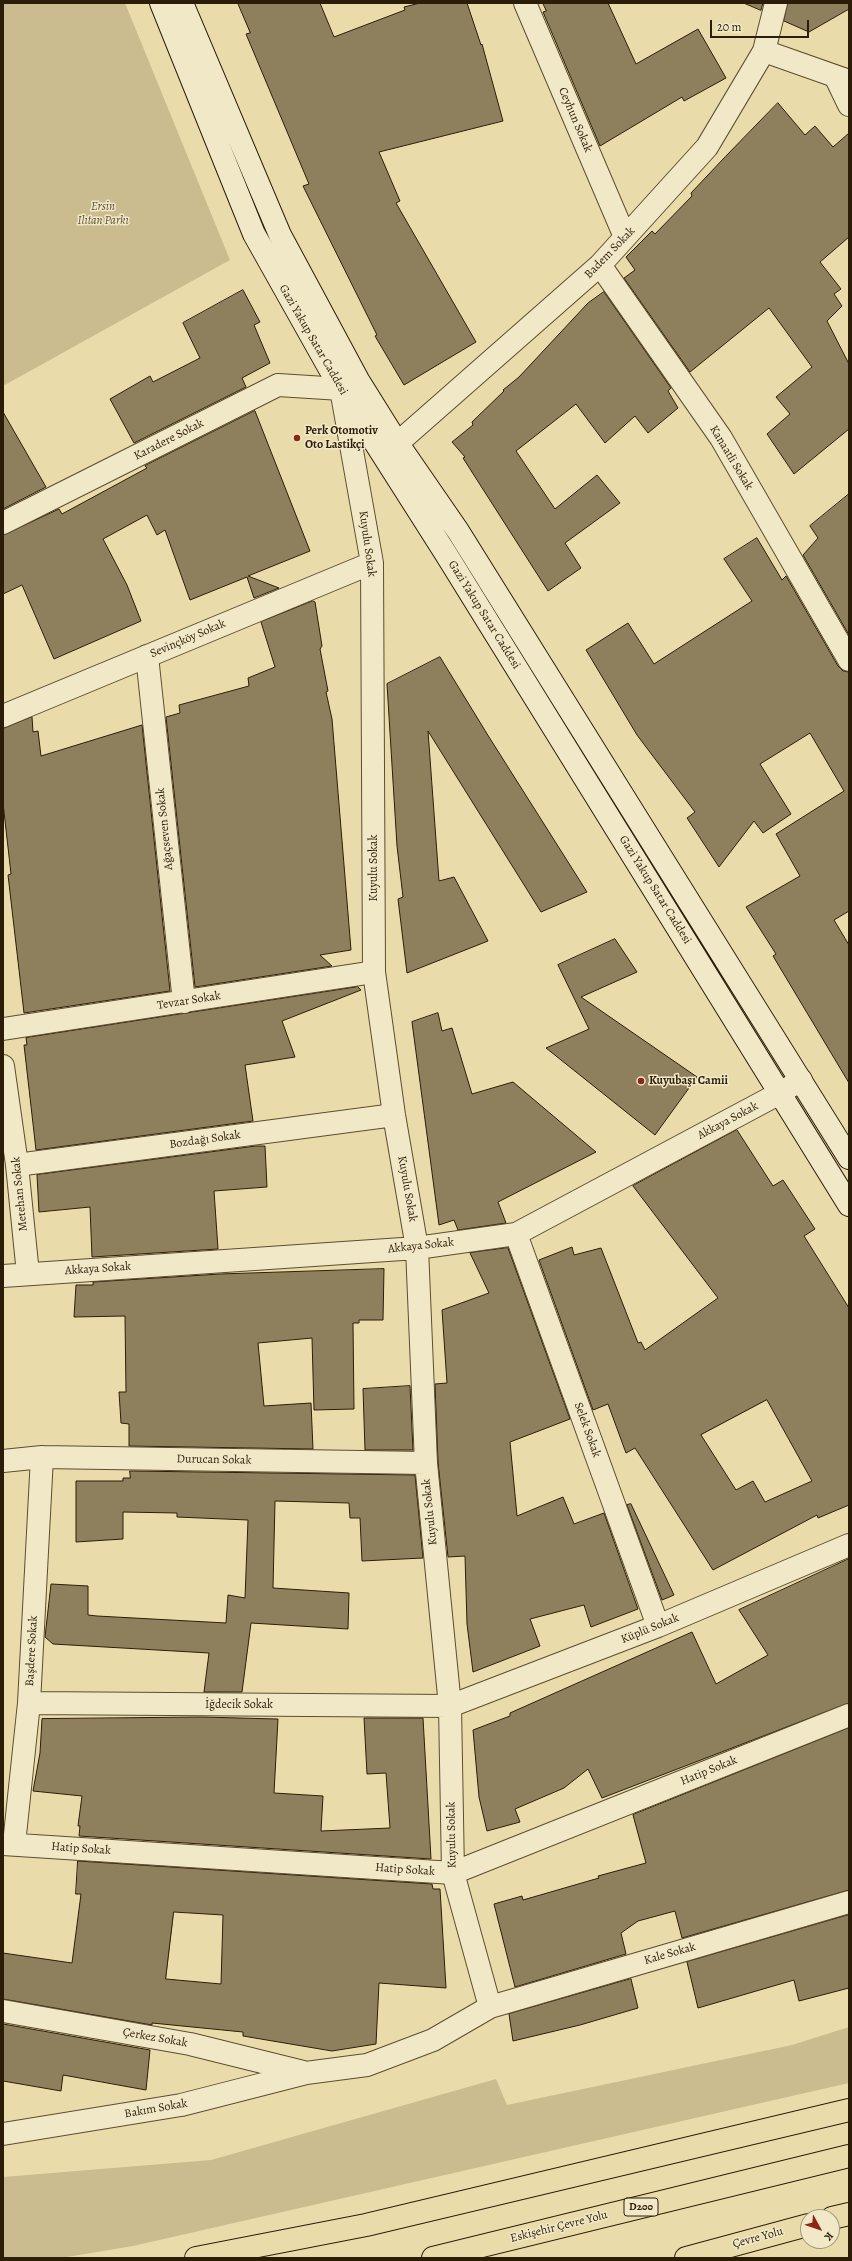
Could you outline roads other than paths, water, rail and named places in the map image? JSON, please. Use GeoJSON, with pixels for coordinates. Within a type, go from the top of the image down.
{"type":"FeatureCollection","features":[{"type":"Feature","properties":{"kind":"highway"},"geometry":{"type":"LineString","coordinates":[[196,2258],[366,2225],[849,2110]]}},
{"type":"Feature","properties":{"kind":"highway","name":"Eskişehir Çevre Yolu"},"geometry":{"type":"LineString","coordinates":[[433,2258],[849,2156]]}},
{"type":"Feature","properties":{"kind":"highway","name":"Çevre Yolu"},"geometry":{"type":"LineString","coordinates":[[686,2258],[800,2227]]}},
{"type":"Feature","properties":{"kind":"street","name":"Gazi Yakup Satar Caddesi"},"geometry":{"type":"LineString","coordinates":[[161,3],[254,234],[391,450],[780,1093],[848,1201]]}},
{"type":"Feature","properties":{"kind":"street","name":"Gazi Yakup Satar Caddesi"},"geometry":{"type":"LineString","coordinates":[[182,3],[280,235],[349,385]]}},
{"type":"Feature","properties":{"kind":"street","name":"Ceyhun Sokak"},"geometry":{"type":"LineString","coordinates":[[525,3],[625,237]]}},
{"type":"Feature","properties":{"kind":"street","name":"Badem Sokak"},"geometry":{"type":"LineString","coordinates":[[391,450],[600,265],[707,147],[764,51],[776,3]]}},
{"type":"Feature","properties":{"kind":"street"},"geometry":{"type":"LineString","coordinates":[[764,51],[842,79],[849,105]]}},
{"type":"Feature","properties":{"kind":"street","name":"Kanaatli Sokak"},"geometry":{"type":"LineString","coordinates":[[600,265],[721,438],[849,660]]}},
{"type":"Feature","properties":{"kind":"street","name":"Karadere Sokak"},"geometry":{"type":"LineString","coordinates":[[3,523],[278,385],[349,385]]}},
{"type":"Feature","properties":{"kind":"street","name":"Kuyulu Sokak"},"geometry":{"type":"LineString","coordinates":[[349,385],[372,563],[374,972],[394,1115],[417,1248],[426,1463],[450,1706],[452,1873],[490,2007]]}},
{"type":"Feature","properties":{"kind":"street","name":"Gazi Yakup Satar Caddesi"},"geometry":{"type":"LineString","coordinates":[[391,450],[458,531],[849,1158]]}},
{"type":"Feature","properties":{"kind":"street","name":"Sevinçköy Sokak"},"geometry":{"type":"LineString","coordinates":[[3,716],[372,563]]}},
{"type":"Feature","properties":{"kind":"street","name":"Ağaçseven Sokak"},"geometry":{"type":"LineString","coordinates":[[147,656],[184,1002]]}},
{"type":"Feature","properties":{"kind":"street","name":"Tevzar Sokak"},"geometry":{"type":"LineString","coordinates":[[3,1029],[374,972]]}},
{"type":"Feature","properties":{"kind":"street","name":"Metehan Sokak"},"geometry":{"type":"LineString","coordinates":[[3,1066],[17,1166],[28,1274]]}},
{"type":"Feature","properties":{"kind":"street","name":"Akkaya Sokak"},"geometry":{"type":"LineString","coordinates":[[3,1276],[417,1248],[516,1234],[780,1093],[801,1080]]}},
{"type":"Feature","properties":{"kind":"street","name":"Bozdağı Sokak"},"geometry":{"type":"LineString","coordinates":[[17,1166],[394,1115]]}},
{"type":"Feature","properties":{"kind":"street","name":"Selek Sokak"},"geometry":{"type":"LineString","coordinates":[[516,1234],[658,1626]]}},
{"type":"Feature","properties":{"kind":"street","name":"Durucan Sokak"},"geometry":{"type":"LineString","coordinates":[[3,1461],[42,1457],[426,1463]]}},
{"type":"Feature","properties":{"kind":"street","name":"Başdere Sokak"},"geometry":{"type":"LineString","coordinates":[[9,1844],[29,1703],[42,1457]]}},
{"type":"Feature","properties":{"kind":"street","name":"Küplü Sokak"},"geometry":{"type":"LineString","coordinates":[[450,1706],[658,1626],[849,1545]]}},
{"type":"Feature","properties":{"kind":"street","name":"İğdecik Sokak"},"geometry":{"type":"LineString","coordinates":[[29,1703],[450,1706]]}},
{"type":"Feature","properties":{"kind":"street","name":"Hatip Sokak"},"geometry":{"type":"LineString","coordinates":[[9,1844],[452,1873],[849,1715]]}},
{"type":"Feature","properties":{"kind":"street","name":"Kale Sokak"},"geometry":{"type":"LineString","coordinates":[[306,2073],[367,2065],[433,2040],[490,2007],[849,1902]]}},
{"type":"Feature","properties":{"kind":"street","name":"Çerkez Sokak"},"geometry":{"type":"LineString","coordinates":[[3,2011],[190,2044],[306,2073]]}},
{"type":"Feature","properties":{"kind":"street","name":"Bakım Sokak"},"geometry":{"type":"LineString","coordinates":[[3,2134],[181,2105],[306,2073]]}},
{"type":"Feature","properties":{"kind":"place","name":"Perk Otomotiv Oto Lastikçi"},"geometry":{"type":"Point","coordinates":[297,438]}},
{"type":"Feature","properties":{"kind":"place","name":"Kuyubaşı Camii"},"geometry":{"type":"Point","coordinates":[641,1081]}},
{"type":"Feature","properties":{"kind":"park label","name":"Ersin Ilıtan Parkı"},"geometry":{"type":"Point","coordinates":[103,214]}}]}
